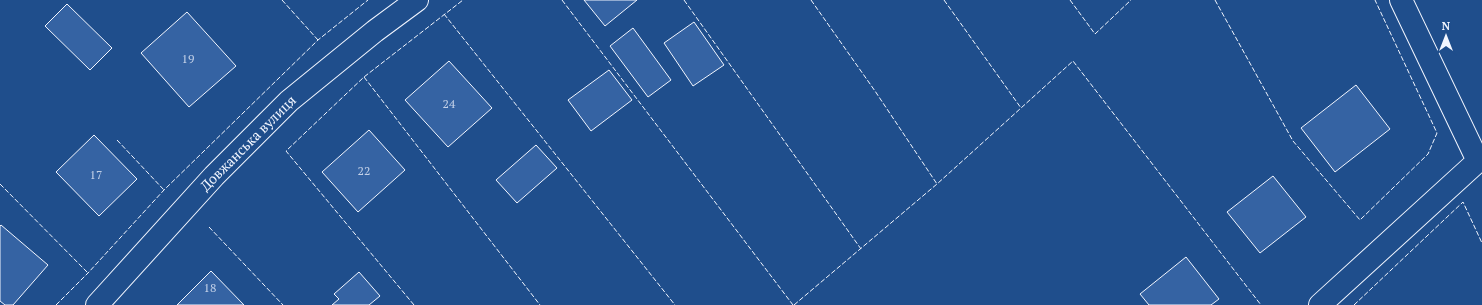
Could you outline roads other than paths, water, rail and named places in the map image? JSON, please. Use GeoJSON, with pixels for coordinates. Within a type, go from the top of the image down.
{"type":"FeatureCollection","features":[{"type":"Feature","properties":{"kind":"street","name":"Довжанська вулиця"},"geometry":{"type":"LineString","coordinates":[[97,305],[214,176],[289,101],[375,31],[417,0]]}},
{"type":"Feature","properties":{"kind":"street"},"geometry":{"type":"LineString","coordinates":[[1320,305],[1480,165],[1401,0]]}}]}
